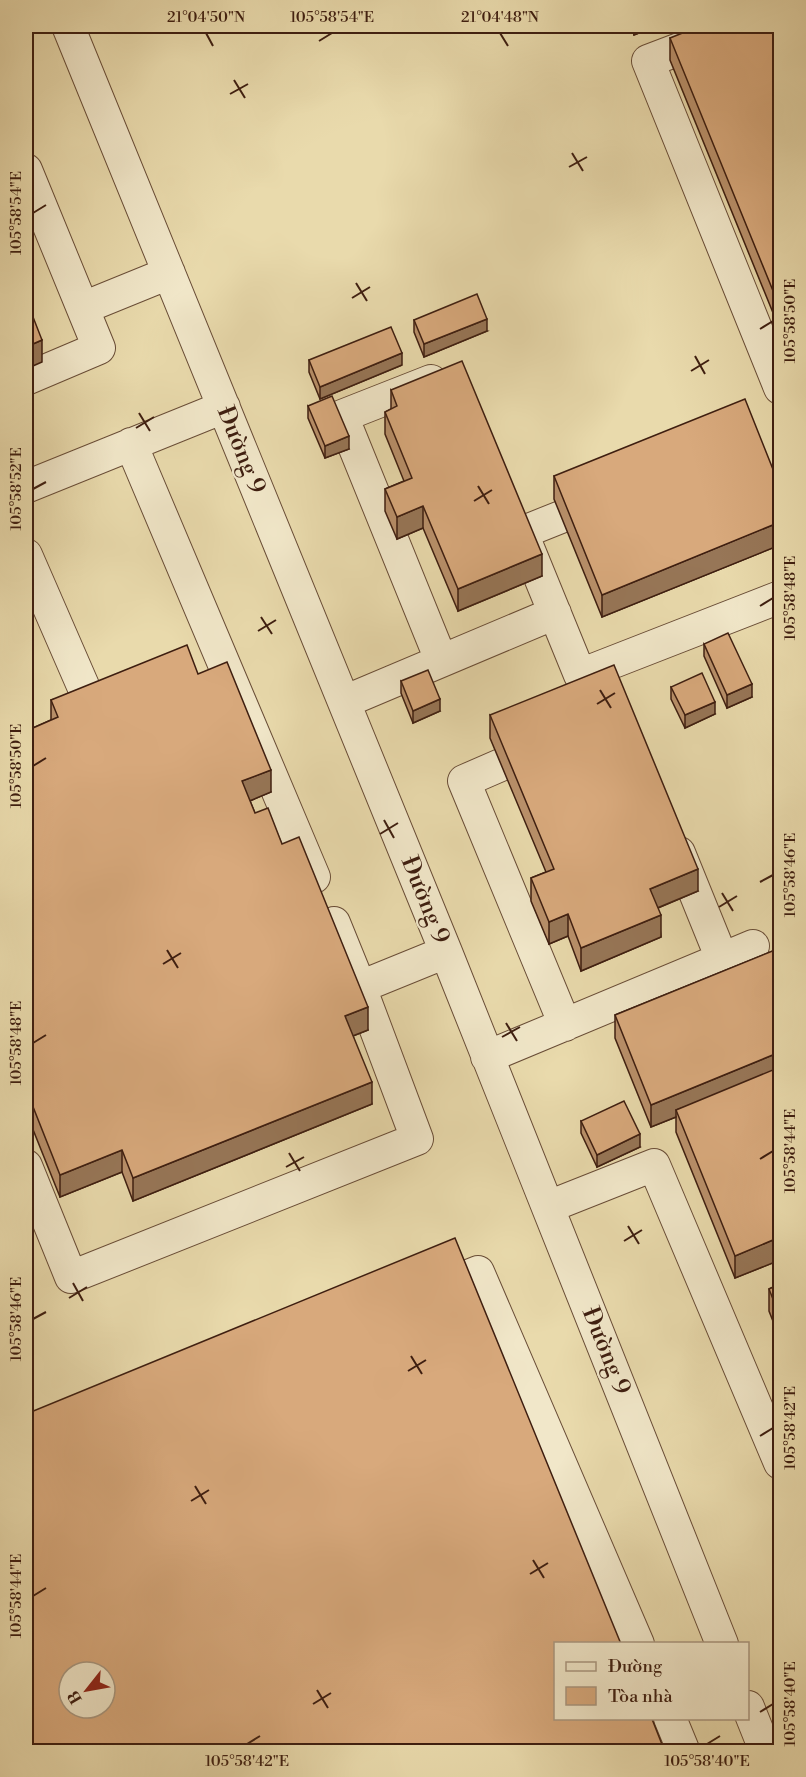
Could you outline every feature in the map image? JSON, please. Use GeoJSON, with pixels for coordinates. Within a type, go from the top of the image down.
{"type":"FeatureCollection","features":[{"type":"Feature","properties":{"kind":"street","name":"Đường 9"},"geometry":{"type":"LineString","coordinates":[[68,26],[446,952],[721,1642]]}},
{"type":"Feature","properties":{"kind":"street"},"geometry":{"type":"LineString","coordinates":[[740,26],[648,61],[780,388]]}},
{"type":"Feature","properties":{"kind":"street"},"geometry":{"type":"LineString","coordinates":[[26,170],[99,348],[26,379]]}},
{"type":"Feature","properties":{"kind":"street"},"geometry":{"type":"LineString","coordinates":[[83,308],[169,273]]}},
{"type":"Feature","properties":{"kind":"street"},"geometry":{"type":"LineString","coordinates":[[441,660],[342,416],[455,372],[459,383]]}},
{"type":"Feature","properties":{"kind":"street"},"geometry":{"type":"LineString","coordinates":[[26,487],[224,407]]}},
{"type":"Feature","properties":{"kind":"street"},"geometry":{"type":"LineString","coordinates":[[26,1166],[71,1277],[417,1139],[360,987],[131,444]]}},
{"type":"Feature","properties":{"kind":"street"},"geometry":{"type":"LineString","coordinates":[[622,492],[517,522],[580,675],[780,597]]}},
{"type":"Feature","properties":{"kind":"street"},"geometry":{"type":"LineString","coordinates":[[26,555],[100,725]]}},
{"type":"Feature","properties":{"kind":"street"},"geometry":{"type":"LineString","coordinates":[[344,702],[555,613]]}},
{"type":"Feature","properties":{"kind":"street"},"geometry":{"type":"LineString","coordinates":[[565,1025],[464,781],[570,735]]}},
{"type":"Feature","properties":{"kind":"street"},"geometry":{"type":"LineString","coordinates":[[670,830],[722,959]]}},
{"type":"Feature","properties":{"kind":"street"},"geometry":{"type":"LineString","coordinates":[[487,1057],[753,946]]}},
{"type":"Feature","properties":{"kind":"street"},"geometry":{"type":"LineString","coordinates":[[360,987],[446,952]]}},
{"type":"Feature","properties":{"kind":"street"},"geometry":{"type":"LineString","coordinates":[[548,1207],[654,1165],[780,1463]]}},
{"type":"Feature","properties":{"kind":"street"},"geometry":{"type":"LineString","coordinates":[[401,1302],[478,1272],[637,1642]]}},
{"type":"Feature","properties":{"kind":"street"},"geometry":{"type":"LineString","coordinates":[[749,1710],[769,1741]]}},
{"type":"Feature","properties":{"kind":"street"},"geometry":{"type":"LineString","coordinates":[[670,1720],[684,1752]]}},
{"type":"Feature","properties":{"kind":"building"},"geometry":{"type":"Polygon","coordinates":[[[700,26],[780,26],[780,308],[670,38],[700,26]]]}},
{"type":"Feature","properties":{"kind":"building"},"geometry":{"type":"Polygon","coordinates":[[[477,294],[487,319],[424,344],[414,320],[477,294]]]}},
{"type":"Feature","properties":{"kind":"building"},"geometry":{"type":"Polygon","coordinates":[[[26,299],[42,340],[26,347],[26,299]]]}},
{"type":"Feature","properties":{"kind":"building"},"geometry":{"type":"Polygon","coordinates":[[[391,327],[402,353],[320,387],[309,360],[391,327]]]}},
{"type":"Feature","properties":{"kind":"building"},"geometry":{"type":"Polygon","coordinates":[[[462,361],[542,554],[458,589],[423,506],[397,517],[385,489],[412,478],[385,412],[397,406],[391,390],[462,361]]]}},
{"type":"Feature","properties":{"kind":"building"},"geometry":{"type":"Polygon","coordinates":[[[332,396],[349,436],[325,446],[308,406],[332,396]]]}},
{"type":"Feature","properties":{"kind":"building"},"geometry":{"type":"Polygon","coordinates":[[[745,399],[780,487],[780,522],[602,595],[554,476],[745,399]]]}},
{"type":"Feature","properties":{"kind":"building"},"geometry":{"type":"Polygon","coordinates":[[[728,633],[752,684],[727,695],[704,644],[728,633]]]}},
{"type":"Feature","properties":{"kind":"building"},"geometry":{"type":"Polygon","coordinates":[[[187,645],[198,674],[227,662],[271,770],[242,781],[255,813],[268,808],[282,844],[299,837],[368,1007],[345,1016],[372,1082],[133,1178],[122,1150],[60,1175],[26,1089],[26,731],[58,717],[51,700],[187,645]]]}},
{"type":"Feature","properties":{"kind":"building"},"geometry":{"type":"Polygon","coordinates":[[[614,665],[698,869],[650,889],[661,915],[581,948],[568,914],[549,922],[531,878],[554,869],[490,715],[614,665]]]}},
{"type":"Feature","properties":{"kind":"building"},"geometry":{"type":"Polygon","coordinates":[[[428,670],[440,699],[413,711],[401,681],[428,670]]]}},
{"type":"Feature","properties":{"kind":"building"},"geometry":{"type":"Polygon","coordinates":[[[702,673],[715,702],[685,715],[671,687],[702,673]]]}},
{"type":"Feature","properties":{"kind":"building"},"geometry":{"type":"Polygon","coordinates":[[[780,948],[780,1052],[651,1105],[615,1015],[780,948]]]}},
{"type":"Feature","properties":{"kind":"building"},"geometry":{"type":"Polygon","coordinates":[[[780,1067],[780,1237],[735,1256],[676,1110],[780,1067]]]}},
{"type":"Feature","properties":{"kind":"building"},"geometry":{"type":"Polygon","coordinates":[[[624,1101],[640,1134],[597,1155],[581,1121],[624,1101]]]}},
{"type":"Feature","properties":{"kind":"building"},"geometry":{"type":"Polygon","coordinates":[[[455,1238],[620,1642],[554,1642],[554,1720],[652,1720],[665,1752],[26,1752],[26,1414],[455,1238]]]}},
{"type":"Feature","properties":{"kind":"building"},"geometry":{"type":"Polygon","coordinates":[[[780,1284],[780,1317],[769,1289],[780,1284]]]}}]}
